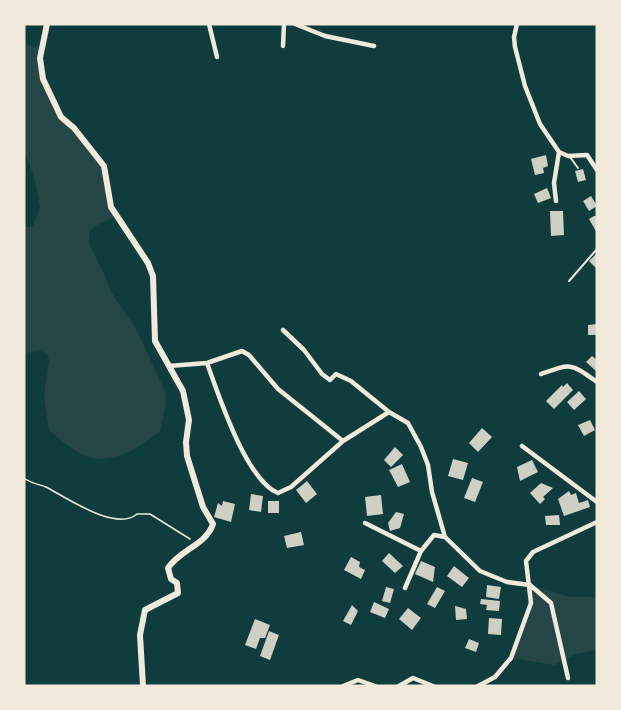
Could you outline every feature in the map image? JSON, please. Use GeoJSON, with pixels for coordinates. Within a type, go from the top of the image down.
{"type":"FeatureCollection","features":[{"type":"Feature","properties":{"kind":"street"},"geometry":{"type":"LineString","coordinates":[[47,24],[40,58],[43,78],[61,117],[74,128],[104,166],[111,207],[148,263],[153,276],[155,342],[183,391],[189,420],[187,456],[203,507],[213,524],[211,531],[195,548],[181,553],[168,568],[171,579],[177,583],[178,593],[145,610],[140,634],[143,686]]}},
{"type":"Feature","properties":{"kind":"street"},"geometry":{"type":"LineString","coordinates":[[209,24],[217,57]]}},
{"type":"Feature","properties":{"kind":"street"},"geometry":{"type":"LineString","coordinates":[[283,46],[284,24]]}},
{"type":"Feature","properties":{"kind":"street"},"geometry":{"type":"LineString","coordinates":[[295,24],[324,36],[374,46]]}},
{"type":"Feature","properties":{"kind":"street"},"geometry":{"type":"LineString","coordinates":[[517,24],[514,38],[529,98],[540,124],[560,152],[568,156],[587,155],[597,170]]}},
{"type":"Feature","properties":{"kind":"street"},"geometry":{"type":"LineString","coordinates":[[556,201],[554,183],[560,152]]}},
{"type":"Feature","properties":{"kind":"street"},"geometry":{"type":"LineString","coordinates":[[283,330],[330,380],[336,374],[351,381],[389,412],[408,423],[428,465],[432,492],[445,537],[480,571],[507,582],[530,585],[552,603],[568,678]]}},
{"type":"Feature","properties":{"kind":"street"},"geometry":{"type":"LineString","coordinates":[[169,366],[207,363],[242,351],[249,355],[278,389],[343,441]]}},
{"type":"Feature","properties":{"kind":"street"},"geometry":{"type":"LineString","coordinates":[[207,363],[231,430],[245,456],[270,489],[278,493],[291,487],[343,441],[389,412]]}},
{"type":"Feature","properties":{"kind":"street"},"geometry":{"type":"LineString","coordinates":[[541,374],[575,366],[597,382]]}},
{"type":"Feature","properties":{"kind":"street"},"geometry":{"type":"LineString","coordinates":[[522,446],[597,502]]}},
{"type":"Feature","properties":{"kind":"street"},"geometry":{"type":"LineString","coordinates":[[478,686],[495,677],[511,658],[531,603],[526,561],[533,552],[597,522]]}},
{"type":"Feature","properties":{"kind":"street"},"geometry":{"type":"LineString","coordinates":[[365,523],[421,551]]}},
{"type":"Feature","properties":{"kind":"street"},"geometry":{"type":"LineString","coordinates":[[405,588],[421,551],[434,535],[445,537]]}},
{"type":"Feature","properties":{"kind":"street"},"geometry":{"type":"LineString","coordinates":[[399,686],[413,678],[433,686]]}},
{"type":"Feature","properties":{"kind":"street"},"geometry":{"type":"LineString","coordinates":[[343,686],[358,680],[375,686]]}},
{"type":"Feature","properties":{"kind":"lane"},"geometry":{"type":"LineString","coordinates":[[568,156],[573,159],[578,168]]}},
{"type":"Feature","properties":{"kind":"lane"},"geometry":{"type":"LineString","coordinates":[[569,281],[597,249]]}},
{"type":"Feature","properties":{"kind":"path"},"geometry":{"type":"LineString","coordinates":[[24,478],[99,515],[125,521],[131,520],[137,514],[150,514],[190,539],[195,548]]}},
{"type":"Feature","properties":{"kind":"shaded area"},"geometry":{"type":"Polygon","coordinates":[[[24,45],[35,47],[42,45],[40,69],[61,117],[104,166],[116,216],[93,227],[89,233],[90,245],[111,292],[136,329],[165,391],[166,403],[160,431],[143,444],[114,457],[104,459],[83,455],[69,447],[49,430],[44,396],[49,360],[47,354],[41,351],[24,353],[24,228],[33,226],[40,207],[34,177],[24,150],[24,45]]]}},
{"type":"Feature","properties":{"kind":"shaded area"},"geometry":{"type":"Polygon","coordinates":[[[530,585],[570,597],[597,597],[597,650],[576,654],[554,665],[511,658],[528,612],[530,585]]]}},
{"type":"Feature","properties":{"kind":"building"},"geometry":{"type":"Polygon","coordinates":[[[546,155],[548,166],[543,168],[544,173],[535,175],[531,159],[546,155]]]}},
{"type":"Feature","properties":{"kind":"building"},"geometry":{"type":"Polygon","coordinates":[[[583,169],[586,180],[578,182],[575,171],[583,169]]]}},
{"type":"Feature","properties":{"kind":"building"},"geometry":{"type":"Polygon","coordinates":[[[547,188],[551,198],[538,203],[534,194],[547,188]]]}},
{"type":"Feature","properties":{"kind":"building"},"geometry":{"type":"Polygon","coordinates":[[[591,196],[597,206],[589,211],[583,201],[591,196]]]}},
{"type":"Feature","properties":{"kind":"building"},"geometry":{"type":"Polygon","coordinates":[[[550,211],[563,211],[564,235],[551,236],[550,211]]]}},
{"type":"Feature","properties":{"kind":"building"},"geometry":{"type":"Polygon","coordinates":[[[597,216],[597,233],[589,219],[597,216]]]}},
{"type":"Feature","properties":{"kind":"building"},"geometry":{"type":"Polygon","coordinates":[[[597,253],[597,269],[589,261],[597,253]]]}},
{"type":"Feature","properties":{"kind":"building"},"geometry":{"type":"Polygon","coordinates":[[[597,324],[597,335],[588,335],[588,325],[597,324]]]}},
{"type":"Feature","properties":{"kind":"building"},"geometry":{"type":"Polygon","coordinates":[[[592,356],[597,360],[596,371],[586,362],[592,356]]]}},
{"type":"Feature","properties":{"kind":"building"},"geometry":{"type":"Polygon","coordinates":[[[567,383],[573,390],[554,409],[546,401],[567,383]]]}},
{"type":"Feature","properties":{"kind":"building"},"geometry":{"type":"Polygon","coordinates":[[[579,391],[586,399],[574,410],[567,402],[579,391]]]}},
{"type":"Feature","properties":{"kind":"building"},"geometry":{"type":"Polygon","coordinates":[[[590,420],[595,430],[584,436],[578,425],[590,420]]]}},
{"type":"Feature","properties":{"kind":"building"},"geometry":{"type":"Polygon","coordinates":[[[482,428],[492,437],[478,452],[469,443],[482,428]]]}},
{"type":"Feature","properties":{"kind":"building"},"geometry":{"type":"Polygon","coordinates":[[[395,447],[403,455],[391,467],[384,460],[395,447]]]}},
{"type":"Feature","properties":{"kind":"building"},"geometry":{"type":"Polygon","coordinates":[[[453,459],[468,463],[463,480],[448,476],[453,459]]]}},
{"type":"Feature","properties":{"kind":"building"},"geometry":{"type":"Polygon","coordinates":[[[532,460],[538,472],[520,481],[517,467],[532,460]]]}},
{"type":"Feature","properties":{"kind":"building"},"geometry":{"type":"Polygon","coordinates":[[[402,464],[410,482],[398,487],[389,470],[402,464]]]}},
{"type":"Feature","properties":{"kind":"building"},"geometry":{"type":"Polygon","coordinates":[[[472,478],[483,482],[475,502],[464,498],[472,478]]]}},
{"type":"Feature","properties":{"kind":"building"},"geometry":{"type":"Polygon","coordinates":[[[307,481],[317,494],[306,503],[296,490],[307,481]]]}},
{"type":"Feature","properties":{"kind":"building"},"geometry":{"type":"Polygon","coordinates":[[[541,483],[553,488],[543,497],[545,499],[540,504],[530,493],[541,483]]]}},
{"type":"Feature","properties":{"kind":"building"},"geometry":{"type":"Polygon","coordinates":[[[569,491],[571,495],[576,493],[579,503],[588,500],[590,507],[564,516],[558,499],[569,491]]]}},
{"type":"Feature","properties":{"kind":"building"},"geometry":{"type":"Polygon","coordinates":[[[251,494],[263,496],[261,512],[249,510],[251,494]]]}},
{"type":"Feature","properties":{"kind":"building"},"geometry":{"type":"Polygon","coordinates":[[[381,495],[383,514],[367,516],[365,497],[381,495]]]}},
{"type":"Feature","properties":{"kind":"building"},"geometry":{"type":"Polygon","coordinates":[[[223,501],[235,504],[231,522],[214,517],[218,503],[222,506],[223,501]]]}},
{"type":"Feature","properties":{"kind":"building"},"geometry":{"type":"Polygon","coordinates":[[[268,501],[279,501],[279,513],[268,513],[268,501]]]}},
{"type":"Feature","properties":{"kind":"building"},"geometry":{"type":"Polygon","coordinates":[[[396,512],[404,514],[400,528],[390,531],[388,523],[396,512]]]}},
{"type":"Feature","properties":{"kind":"building"},"geometry":{"type":"Polygon","coordinates":[[[559,515],[560,525],[546,525],[545,516],[559,515]]]}},
{"type":"Feature","properties":{"kind":"building"},"geometry":{"type":"Polygon","coordinates":[[[301,532],[304,545],[287,548],[284,536],[301,532]]]}},
{"type":"Feature","properties":{"kind":"building"},"geometry":{"type":"Polygon","coordinates":[[[389,553],[403,566],[395,573],[382,561],[389,553]]]}},
{"type":"Feature","properties":{"kind":"building"},"geometry":{"type":"Polygon","coordinates":[[[351,557],[360,562],[359,567],[365,570],[361,579],[344,570],[351,557]]]}},
{"type":"Feature","properties":{"kind":"building"},"geometry":{"type":"Polygon","coordinates":[[[421,561],[435,567],[433,582],[415,574],[421,561]]]}},
{"type":"Feature","properties":{"kind":"building"},"geometry":{"type":"Polygon","coordinates":[[[454,566],[469,578],[462,587],[447,576],[454,566]]]}},
{"type":"Feature","properties":{"kind":"building"},"geometry":{"type":"Polygon","coordinates":[[[487,585],[501,587],[499,599],[486,597],[487,585]]]}},
{"type":"Feature","properties":{"kind":"building"},"geometry":{"type":"Polygon","coordinates":[[[386,587],[394,589],[390,603],[382,601],[386,587]]]}},
{"type":"Feature","properties":{"kind":"building"},"geometry":{"type":"Polygon","coordinates":[[[437,587],[445,591],[435,608],[427,604],[437,587]]]}},
{"type":"Feature","properties":{"kind":"building"},"geometry":{"type":"Polygon","coordinates":[[[481,599],[500,601],[499,611],[486,610],[487,605],[480,604],[481,599]]]}},
{"type":"Feature","properties":{"kind":"building"},"geometry":{"type":"Polygon","coordinates":[[[374,602],[389,609],[385,618],[370,612],[374,602]]]}},
{"type":"Feature","properties":{"kind":"building"},"geometry":{"type":"Polygon","coordinates":[[[352,605],[358,611],[351,625],[343,621],[352,605]]]}},
{"type":"Feature","properties":{"kind":"building"},"geometry":{"type":"Polygon","coordinates":[[[455,606],[466,609],[467,619],[456,620],[455,606]]]}},
{"type":"Feature","properties":{"kind":"building"},"geometry":{"type":"Polygon","coordinates":[[[408,608],[421,618],[412,630],[399,619],[408,608]]]}},
{"type":"Feature","properties":{"kind":"building"},"geometry":{"type":"Polygon","coordinates":[[[489,618],[502,619],[501,635],[488,634],[489,618]]]}},
{"type":"Feature","properties":{"kind":"building"},"geometry":{"type":"Polygon","coordinates":[[[255,619],[270,625],[265,638],[260,638],[256,649],[245,645],[255,619]]]}},
{"type":"Feature","properties":{"kind":"building"},"geometry":{"type":"Polygon","coordinates":[[[269,631],[279,635],[270,660],[260,656],[269,631]]]}},
{"type":"Feature","properties":{"kind":"building"},"geometry":{"type":"Polygon","coordinates":[[[469,639],[479,643],[476,652],[465,648],[469,639]]]}}]}
